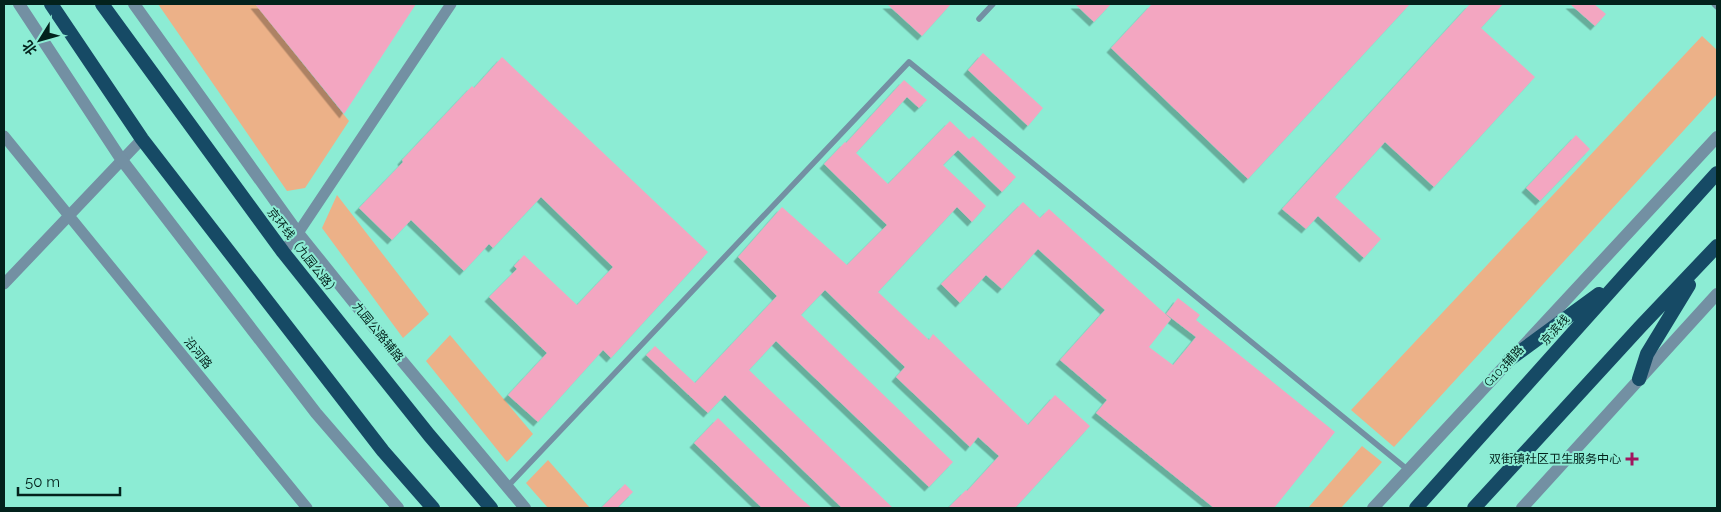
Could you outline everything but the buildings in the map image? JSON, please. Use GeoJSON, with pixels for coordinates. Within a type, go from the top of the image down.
{"type":"FeatureCollection","features":[{"type":"Feature","properties":{"kind":"highway"},"geometry":{"type":"LineString","coordinates":[[51,4],[142,139],[377,443],[433,508]]}},
{"type":"Feature","properties":{"kind":"highway","name":"京环线（九园公路）"},"geometry":{"type":"LineString","coordinates":[[102,4],[282,252],[429,435],[491,508]]}},
{"type":"Feature","properties":{"kind":"highway","name":"京滨线"},"geometry":{"type":"LineString","coordinates":[[1416,508],[1717,173]]}},
{"type":"Feature","properties":{"kind":"highway"},"geometry":{"type":"LineString","coordinates":[[1474,508],[1717,246]]}},
{"type":"Feature","properties":{"kind":"highway"},"geometry":{"type":"LineString","coordinates":[[1638,379],[1647,354],[1702,262]]}},
{"type":"Feature","properties":{"kind":"highway"},"geometry":{"type":"LineString","coordinates":[[1510,359],[1622,278]]}},
{"type":"Feature","properties":{"kind":"street"},"geometry":{"type":"LineString","coordinates":[[18,4],[121,158],[316,413],[398,508]]}},
{"type":"Feature","properties":{"kind":"street","name":"九园公路辅路"},"geometry":{"type":"LineString","coordinates":[[134,4],[298,233],[525,508]]}},
{"type":"Feature","properties":{"kind":"street"},"geometry":{"type":"LineString","coordinates":[[282,252],[298,233],[450,4]]}},
{"type":"Feature","properties":{"kind":"street","name":"沿河路"},"geometry":{"type":"LineString","coordinates":[[4,136],[307,508]]}},
{"type":"Feature","properties":{"kind":"street","name":"G103辅路"},"geometry":{"type":"LineString","coordinates":[[1373,508],[1717,137]]}},
{"type":"Feature","properties":{"kind":"street"},"geometry":{"type":"LineString","coordinates":[[4,284],[121,158],[142,139]]}},
{"type":"Feature","properties":{"kind":"street"},"geometry":{"type":"LineString","coordinates":[[1522,508],[1717,294]]}},
{"type":"Feature","properties":{"kind":"street"},"geometry":{"type":"LineString","coordinates":[[1702,311],[1717,303]]}},
{"type":"Feature","properties":{"kind":"lane"},"geometry":{"type":"LineString","coordinates":[[979,19],[993,4]]}},
{"type":"Feature","properties":{"kind":"lane"},"geometry":{"type":"LineString","coordinates":[[1714,4],[1717,7]]}},
{"type":"Feature","properties":{"kind":"lane"},"geometry":{"type":"LineString","coordinates":[[507,487],[909,62],[1408,470]]}},
{"type":"Feature","properties":{"kind":"shaded area"},"geometry":{"type":"Polygon","coordinates":[[[158,4],[255,4],[349,121],[305,188],[287,191],[158,4]]]}},
{"type":"Feature","properties":{"kind":"shaded area"},"geometry":{"type":"Polygon","coordinates":[[[1702,36],[1717,50],[1717,94],[1394,447],[1351,410],[1702,36]]]}},
{"type":"Feature","properties":{"kind":"shaded area"},"geometry":{"type":"Polygon","coordinates":[[[337,195],[429,314],[403,338],[322,228],[337,195]]]}},
{"type":"Feature","properties":{"kind":"shaded area"},"geometry":{"type":"Polygon","coordinates":[[[450,335],[533,434],[507,462],[426,361],[450,335]]]}},
{"type":"Feature","properties":{"kind":"shaded area"},"geometry":{"type":"Polygon","coordinates":[[[1362,446],[1382,462],[1341,508],[1308,508],[1362,446]]]}},
{"type":"Feature","properties":{"kind":"shaded area"},"geometry":{"type":"Polygon","coordinates":[[[548,460],[590,508],[548,508],[526,483],[548,460]]]}},
{"type":"Feature","properties":{"kind":"place","name":"双街镇社区卫生服务中心"},"geometry":{"type":"Point","coordinates":[1632,459]}}]}
